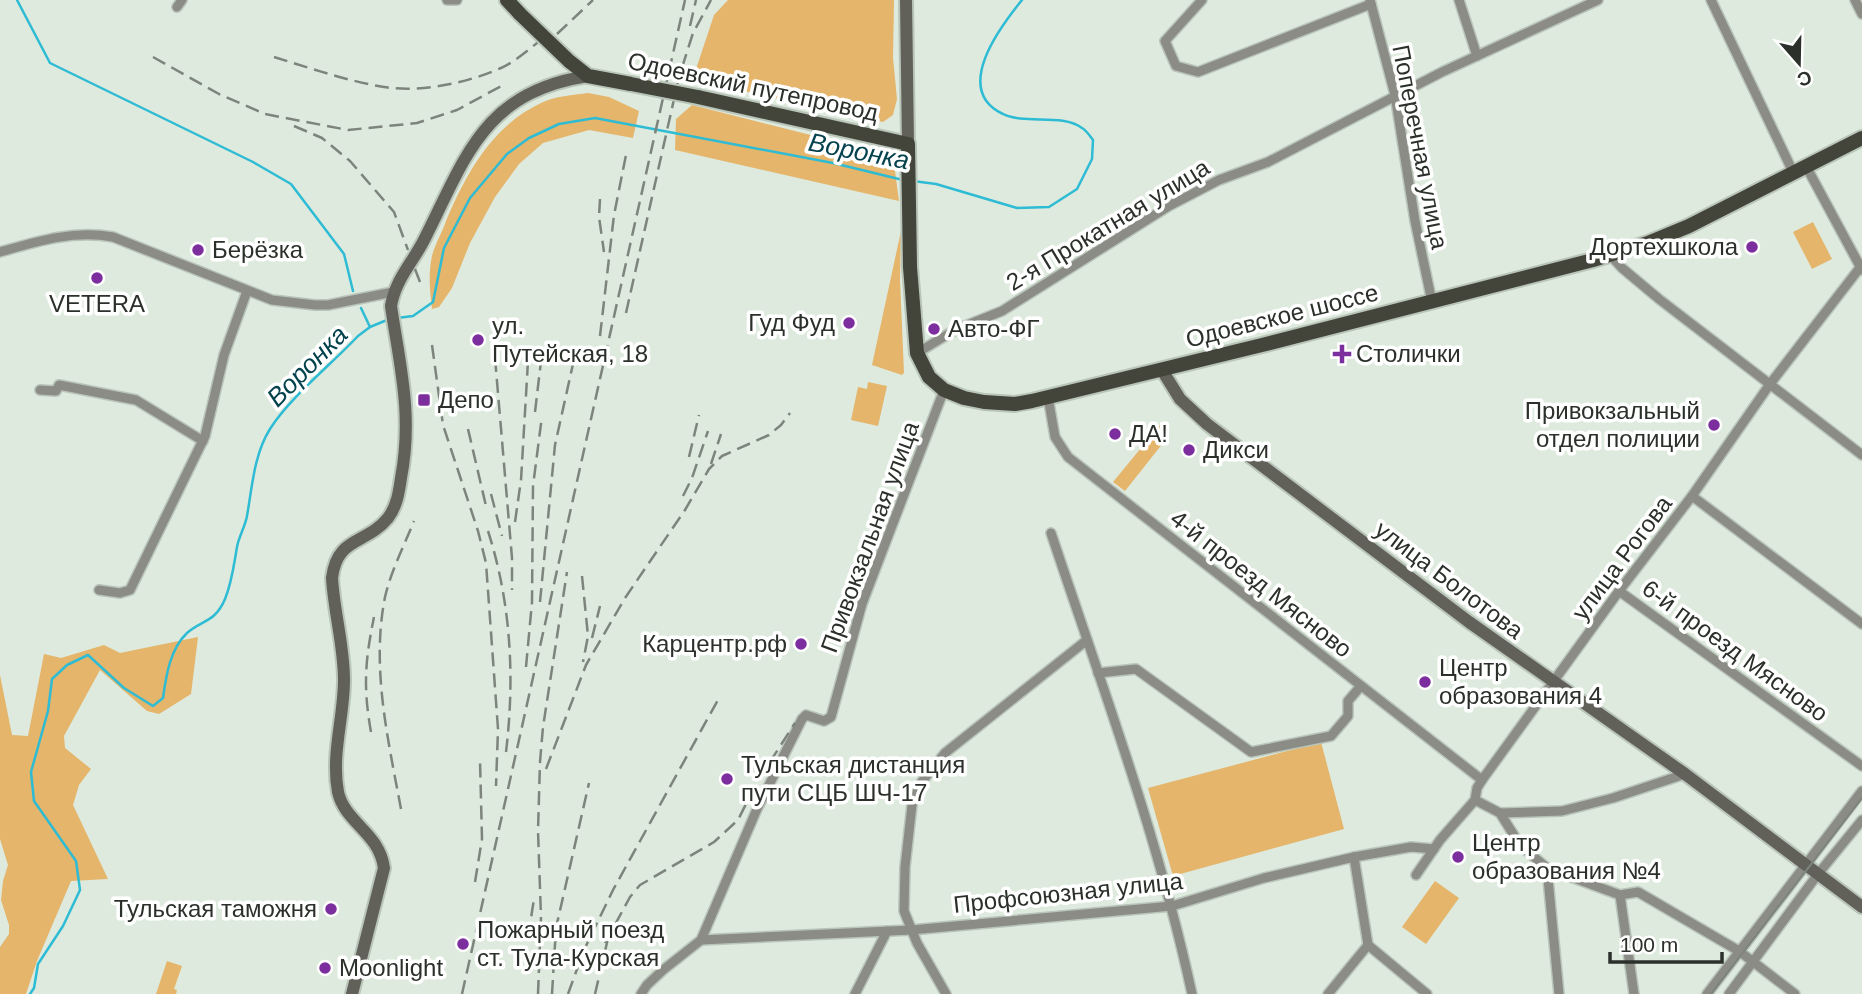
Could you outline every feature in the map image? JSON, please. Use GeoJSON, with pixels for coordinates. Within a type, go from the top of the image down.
{"type":"FeatureCollection","features":[{"type":"Feature","properties":{"kind":"main road"},"geometry":{"type":"LineString","coordinates":[[507,0],[588,76]]}},
{"type":"Feature","properties":{"kind":"main road","name":"Одоевский путепровод"},"geometry":{"type":"LineString","coordinates":[[588,76],[698,97],[908,144]]}},
{"type":"Feature","properties":{"kind":"main road","name":"Одоевское шоссе"},"geometry":{"type":"LineString","coordinates":[[944,390],[964,398],[1015,404],[1162,370],[1610,255],[1689,226],[1862,138]]}},
{"type":"Feature","properties":{"kind":"main road"},"geometry":{"type":"LineString","coordinates":[[908,144],[909,267],[917,352],[929,377],[944,390]]}},
{"type":"Feature","properties":{"kind":"street"},"geometry":{"type":"LineString","coordinates":[[447,0],[457,0]]}},
{"type":"Feature","properties":{"kind":"street"},"geometry":{"type":"LineString","coordinates":[[906,0],[908,144]]}},
{"type":"Feature","properties":{"kind":"street"},"geometry":{"type":"LineString","coordinates":[[1202,0],[1166,41],[1176,66],[1198,72],[1371,2]]}},
{"type":"Feature","properties":{"kind":"street"},"geometry":{"type":"LineString","coordinates":[[1459,0],[1477,55]]}},
{"type":"Feature","properties":{"kind":"street","name":"2-я Прокатная улица"},"geometry":{"type":"LineString","coordinates":[[917,352],[955,330],[1002,311],[1169,206],[1219,180],[1268,162],[1395,95],[1598,0]]}},
{"type":"Feature","properties":{"kind":"street"},"geometry":{"type":"LineString","coordinates":[[1712,0],[1801,171],[1861,268]]}},
{"type":"Feature","properties":{"kind":"street"},"geometry":{"type":"LineString","coordinates":[[1855,0],[1862,14]]}},
{"type":"Feature","properties":{"kind":"street","name":"Поперечная улица"},"geometry":{"type":"LineString","coordinates":[[1371,2],[1395,95],[1415,221],[1432,302]]}},
{"type":"Feature","properties":{"kind":"street"},"geometry":{"type":"LineString","coordinates":[[352,994],[384,868],[382,855],[375,842],[353,818],[339,794],[336,757],[344,679],[332,578],[333,565],[338,555],[379,526],[395,506],[405,459],[407,414],[403,372],[391,306],[393,292],[419,250],[457,170],[472,146],[499,115],[529,93],[588,76]]}},
{"type":"Feature","properties":{"kind":"street"},"geometry":{"type":"LineString","coordinates":[[0,252],[57,236],[79,233],[106,235],[272,300],[315,305],[393,292]]}},
{"type":"Feature","properties":{"kind":"street"},"geometry":{"type":"LineString","coordinates":[[1610,255],[1659,299],[1862,455]]}},
{"type":"Feature","properties":{"kind":"street","name":"улица Рогова"},"geometry":{"type":"LineString","coordinates":[[1416,875],[1475,800],[1482,780],[1619,591],[1692,496],[1770,384],[1861,268]]}},
{"type":"Feature","properties":{"kind":"street"},"geometry":{"type":"LineString","coordinates":[[99,590],[120,593],[130,590],[203,441],[224,355],[247,291]]}},
{"type":"Feature","properties":{"kind":"street","name":"улица Болотова"},"geometry":{"type":"LineString","coordinates":[[1162,370],[1180,399],[1207,424],[1469,622],[1685,774],[1862,907]]}},
{"type":"Feature","properties":{"kind":"street"},"geometry":{"type":"LineString","coordinates":[[40,390],[56,391],[59,385],[136,400],[203,441]]}},
{"type":"Feature","properties":{"kind":"street","name":"Привокзальная улица"},"geometry":{"type":"LineString","coordinates":[[641,994],[655,977],[701,940],[757,809],[802,719],[806,715],[824,721],[831,717],[862,604],[944,390]]}},
{"type":"Feature","properties":{"kind":"street","name":"4-й проезд Мясново"},"geometry":{"type":"LineString","coordinates":[[1048,397],[1055,437],[1068,457],[1482,780]]}},
{"type":"Feature","properties":{"kind":"street"},"geometry":{"type":"LineString","coordinates":[[1692,496],[1862,624]]}},
{"type":"Feature","properties":{"kind":"street"},"geometry":{"type":"LineString","coordinates":[[1051,533],[1153,837],[1192,994]]}},
{"type":"Feature","properties":{"kind":"street","name":"6-й проезд Мясново"},"geometry":{"type":"LineString","coordinates":[[1619,591],[1862,766]]}},
{"type":"Feature","properties":{"kind":"street"},"geometry":{"type":"LineString","coordinates":[[946,994],[911,930],[904,911],[905,867],[912,805],[920,784],[945,753],[1087,640]]}},
{"type":"Feature","properties":{"kind":"street"},"geometry":{"type":"LineString","coordinates":[[1098,673],[1136,669],[1251,752],[1331,736],[1348,716],[1348,701],[1360,687]]}},
{"type":"Feature","properties":{"kind":"street"},"geometry":{"type":"LineString","coordinates":[[1475,800],[1500,813],[1562,811],[1613,799],[1685,774]]}},
{"type":"Feature","properties":{"kind":"street"},"geometry":{"type":"LineString","coordinates":[[1707,994],[1862,790]]}},
{"type":"Feature","properties":{"kind":"street"},"geometry":{"type":"LineString","coordinates":[[1500,813],[1520,845],[1546,868],[1620,894],[1638,892],[1740,951],[1795,994]]}},
{"type":"Feature","properties":{"kind":"street"},"geometry":{"type":"LineString","coordinates":[[1729,994],[1818,874],[1862,820]]}},
{"type":"Feature","properties":{"kind":"street","name":"Профсоюзная улица"},"geometry":{"type":"LineString","coordinates":[[701,940],[911,930],[1172,906],[1264,878],[1354,857],[1411,847],[1434,849]]}},
{"type":"Feature","properties":{"kind":"street"},"geometry":{"type":"LineString","coordinates":[[1354,857],[1368,946],[1427,994]]}},
{"type":"Feature","properties":{"kind":"street"},"geometry":{"type":"LineString","coordinates":[[1546,868],[1559,994]]}},
{"type":"Feature","properties":{"kind":"street"},"geometry":{"type":"LineString","coordinates":[[1620,894],[1634,994]]}},
{"type":"Feature","properties":{"kind":"street"},"geometry":{"type":"LineString","coordinates":[[855,994],[887,931]]}},
{"type":"Feature","properties":{"kind":"street"},"geometry":{"type":"LineString","coordinates":[[1328,994],[1368,946]]}},
{"type":"Feature","properties":{"kind":"shaded area"},"geometry":{"type":"Polygon","coordinates":[[[728,0],[894,0],[893,58],[897,99],[893,115],[883,122],[704,82],[694,75],[714,15],[728,0]]]}},
{"type":"Feature","properties":{"kind":"shaded area"},"geometry":{"type":"Polygon","coordinates":[[[588,93],[609,97],[639,111],[633,138],[589,130],[543,143],[519,164],[495,197],[470,243],[452,288],[439,307],[432,309],[430,276],[433,252],[462,186],[483,153],[508,125],[541,103],[588,93]]]}},
{"type":"Feature","properties":{"kind":"shaded area"},"geometry":{"type":"Polygon","coordinates":[[[692,105],[874,151],[895,171],[899,201],[675,150],[676,119],[692,105]]]}},
{"type":"Feature","properties":{"kind":"shaded area"},"geometry":{"type":"Polygon","coordinates":[[[1813,222],[1832,259],[1812,269],[1793,232],[1813,222]]]}},
{"type":"Feature","properties":{"kind":"shaded area"},"geometry":{"type":"Polygon","coordinates":[[[901,231],[904,373],[902,375],[872,365],[901,231]]]}},
{"type":"Feature","properties":{"kind":"shaded area"},"geometry":{"type":"Polygon","coordinates":[[[868,382],[887,386],[878,426],[851,420],[858,387],[867,389],[868,382]]]}},
{"type":"Feature","properties":{"kind":"shaded area"},"geometry":{"type":"Polygon","coordinates":[[[1160,425],[1163,427],[1155,437],[1163,443],[1125,491],[1113,482],[1160,425]]]}},
{"type":"Feature","properties":{"kind":"shaded area"},"geometry":{"type":"Polygon","coordinates":[[[198,637],[191,694],[159,714],[147,711],[100,670],[64,736],[65,748],[91,769],[79,785],[73,805],[108,879],[71,881],[26,994],[0,994],[0,947],[9,934],[9,925],[1,900],[8,865],[0,839],[0,675],[12,735],[28,736],[44,654],[61,658],[104,645],[120,653],[198,637]]]}},
{"type":"Feature","properties":{"kind":"shaded area"},"geometry":{"type":"Polygon","coordinates":[[[1321,742],[1344,829],[1173,876],[1148,788],[1321,742]]]}},
{"type":"Feature","properties":{"kind":"shaded area"},"geometry":{"type":"Polygon","coordinates":[[[1435,881],[1459,898],[1426,944],[1402,927],[1435,881]]]}},
{"type":"Feature","properties":{"kind":"shaded area"},"geometry":{"type":"Polygon","coordinates":[[[167,961],[182,966],[174,989],[177,990],[176,994],[156,994],[167,961]]]}},
{"type":"Feature","properties":{"kind":"waterway"},"geometry":{"type":"LineString","coordinates":[[17,0],[50,63],[253,162],[291,184],[344,254],[353,291]]}},
{"type":"Feature","properties":{"kind":"waterway","name":"Воронка"},"geometry":{"type":"LineString","coordinates":[[913,181],[936,184],[1017,208],[1049,207],[1077,189],[1092,159],[1093,140],[1086,132],[1064,121],[1022,119],[1003,114],[988,103],[981,90],[985,58],[1022,0]]}},
{"type":"Feature","properties":{"kind":"waterway","name":"Воронка"},"geometry":{"type":"LineString","coordinates":[[397,318],[413,316],[433,302],[444,248],[470,198],[507,154],[529,138],[559,124],[595,118],[833,163],[903,180]]}},
{"type":"Feature","properties":{"kind":"waterway"},"geometry":{"type":"LineString","coordinates":[[361,308],[370,327]]}},
{"type":"Feature","properties":{"kind":"waterway","name":"Воронка"},"geometry":{"type":"LineString","coordinates":[[30,994],[34,988],[38,964],[63,926],[80,890],[76,861],[34,801],[31,772],[48,711],[52,679],[67,665],[88,655],[124,688],[153,706],[163,698],[167,672],[181,639],[217,613],[225,599],[246,520],[257,460],[270,429],[300,393],[358,336],[387,320]]}},
{"type":"Feature","properties":{"kind":"tram line"},"geometry":{"type":"LineString","coordinates":[[1711,994],[1862,798]]}},
{"type":"Feature","properties":{"kind":"railway"},"geometry":{"type":"LineString","coordinates":[[557,34],[593,0]]}},
{"type":"Feature","properties":{"kind":"railway"},"geometry":{"type":"LineString","coordinates":[[462,994],[685,0]]}},
{"type":"Feature","properties":{"kind":"railway"},"geometry":{"type":"LineString","coordinates":[[690,26],[696,0]]}},
{"type":"Feature","properties":{"kind":"railway"},"geometry":{"type":"LineString","coordinates":[[626,313],[679,77],[693,33],[711,0]]}},
{"type":"Feature","properties":{"kind":"railway"},"geometry":{"type":"LineString","coordinates":[[274,57],[356,81],[413,89],[459,82],[488,73],[511,62],[541,40]]}},
{"type":"Feature","properties":{"kind":"railway"},"geometry":{"type":"LineString","coordinates":[[153,57],[219,94],[265,114],[348,130],[417,123],[457,110],[505,84]]}},
{"type":"Feature","properties":{"kind":"railway"},"geometry":{"type":"LineString","coordinates":[[294,126],[322,138],[350,161],[394,212],[408,250]]}},
{"type":"Feature","properties":{"kind":"railway"},"geometry":{"type":"LineString","coordinates":[[600,336],[614,215],[627,150]]}},
{"type":"Feature","properties":{"kind":"railway"},"geometry":{"type":"LineString","coordinates":[[600,199],[599,217],[604,252]]}},
{"type":"Feature","properties":{"kind":"railway"},"geometry":{"type":"LineString","coordinates":[[415,269],[420,282]]}},
{"type":"Feature","properties":{"kind":"railway"},"geometry":{"type":"LineString","coordinates":[[432,345],[443,425],[486,563],[498,729],[496,786]]}},
{"type":"Feature","properties":{"kind":"railway"},"geometry":{"type":"LineString","coordinates":[[495,358],[512,558],[512,590]]}},
{"type":"Feature","properties":{"kind":"railway"},"geometry":{"type":"LineString","coordinates":[[515,522],[521,480],[528,361]]}},
{"type":"Feature","properties":{"kind":"railway"},"geometry":{"type":"LineString","coordinates":[[535,412],[541,361]]}},
{"type":"Feature","properties":{"kind":"railway"},"geometry":{"type":"LineString","coordinates":[[540,602],[555,445],[573,364]]}},
{"type":"Feature","properties":{"kind":"railway"},"geometry":{"type":"LineString","coordinates":[[546,769],[586,665],[625,598],[685,510],[709,469],[722,456],[769,435],[790,413]]}},
{"type":"Feature","properties":{"kind":"railway"},"geometry":{"type":"LineString","coordinates":[[689,457],[699,415]]}},
{"type":"Feature","properties":{"kind":"railway"},"geometry":{"type":"LineString","coordinates":[[526,667],[532,602],[533,486],[542,416]]}},
{"type":"Feature","properties":{"kind":"railway"},"geometry":{"type":"LineString","coordinates":[[468,429],[486,506]]}},
{"type":"Feature","properties":{"kind":"railway"},"geometry":{"type":"LineString","coordinates":[[683,496],[708,431]]}},
{"type":"Feature","properties":{"kind":"railway"},"geometry":{"type":"LineString","coordinates":[[711,464],[721,434]]}},
{"type":"Feature","properties":{"kind":"railway"},"geometry":{"type":"LineString","coordinates":[[491,494],[502,536]]}},
{"type":"Feature","properties":{"kind":"railway"},"geometry":{"type":"LineString","coordinates":[[401,809],[380,677],[381,624],[385,597],[394,568],[414,521]]}},
{"type":"Feature","properties":{"kind":"railway"},"geometry":{"type":"LineString","coordinates":[[488,531],[502,585],[509,640],[510,696],[506,752]]}},
{"type":"Feature","properties":{"kind":"railway"},"geometry":{"type":"LineString","coordinates":[[538,994],[541,917],[538,831],[540,762],[567,572]]}},
{"type":"Feature","properties":{"kind":"railway"},"geometry":{"type":"LineString","coordinates":[[582,576],[588,636],[583,662]]}},
{"type":"Feature","properties":{"kind":"railway"},"geometry":{"type":"LineString","coordinates":[[592,638],[600,606]]}},
{"type":"Feature","properties":{"kind":"railway"},"geometry":{"type":"LineString","coordinates":[[371,732],[366,674],[374,617]]}},
{"type":"Feature","properties":{"kind":"railway"},"geometry":{"type":"LineString","coordinates":[[568,994],[584,950],[613,890],[719,698]]}},
{"type":"Feature","properties":{"kind":"railway"},"geometry":{"type":"LineString","coordinates":[[605,943],[630,897],[640,885],[714,842],[738,820],[757,782],[795,723]]}},
{"type":"Feature","properties":{"kind":"railway"},"geometry":{"type":"LineString","coordinates":[[475,882],[482,839],[480,760]]}},
{"type":"Feature","properties":{"kind":"railway"},"geometry":{"type":"LineString","coordinates":[[552,994],[556,928],[589,783]]}},
{"type":"Feature","properties":{"kind":"railway"},"geometry":{"type":"LineString","coordinates":[[528,937],[534,899]]}},
{"type":"Feature","properties":{"kind":"railway"},"geometry":{"type":"LineString","coordinates":[[595,994],[609,934]]}},
{"type":"Feature","properties":{"kind":"place","name":"Дортехшкола"},"geometry":{"type":"Point","coordinates":[1752,247]}},
{"type":"Feature","properties":{"kind":"place","name":"Берёзка"},"geometry":{"type":"Point","coordinates":[198,250]}},
{"type":"Feature","properties":{"kind":"place","name":"VETERA"},"geometry":{"type":"Point","coordinates":[97,278]}},
{"type":"Feature","properties":{"kind":"place","name":"Гуд Фуд"},"geometry":{"type":"Point","coordinates":[849,323]}},
{"type":"Feature","properties":{"kind":"place","name":"Авто-ФГ"},"geometry":{"type":"Point","coordinates":[934,329]}},
{"type":"Feature","properties":{"kind":"place","name":"ул. Путейская, 18"},"geometry":{"type":"Point","coordinates":[478,340]}},
{"type":"Feature","properties":{"kind":"place","name":"Столички"},"geometry":{"type":"Point","coordinates":[1342,354]}},
{"type":"Feature","properties":{"kind":"place","name":"Депо"},"geometry":{"type":"Point","coordinates":[424,400]}},
{"type":"Feature","properties":{"kind":"place","name":"Привокзальный отдел полиции"},"geometry":{"type":"Point","coordinates":[1714,425]}},
{"type":"Feature","properties":{"kind":"place","name":"ДА!"},"geometry":{"type":"Point","coordinates":[1115,434]}},
{"type":"Feature","properties":{"kind":"place","name":"Дикси"},"geometry":{"type":"Point","coordinates":[1189,450]}},
{"type":"Feature","properties":{"kind":"place","name":"Карцентр.рф"},"geometry":{"type":"Point","coordinates":[801,644]}},
{"type":"Feature","properties":{"kind":"place","name":"Центр образования 4"},"geometry":{"type":"Point","coordinates":[1425,682]}},
{"type":"Feature","properties":{"kind":"place","name":"Тульская дистанция пути СЦБ ШЧ-17"},"geometry":{"type":"Point","coordinates":[727,779]}},
{"type":"Feature","properties":{"kind":"place","name":"Центр образования №4"},"geometry":{"type":"Point","coordinates":[1458,857]}},
{"type":"Feature","properties":{"kind":"place","name":"Тульская таможня"},"geometry":{"type":"Point","coordinates":[331,909]}},
{"type":"Feature","properties":{"kind":"place","name":"Пожарный поезд ст. Тула-Курская"},"geometry":{"type":"Point","coordinates":[463,944]}},
{"type":"Feature","properties":{"kind":"place","name":"Moonlight"},"geometry":{"type":"Point","coordinates":[325,968]}}]}
